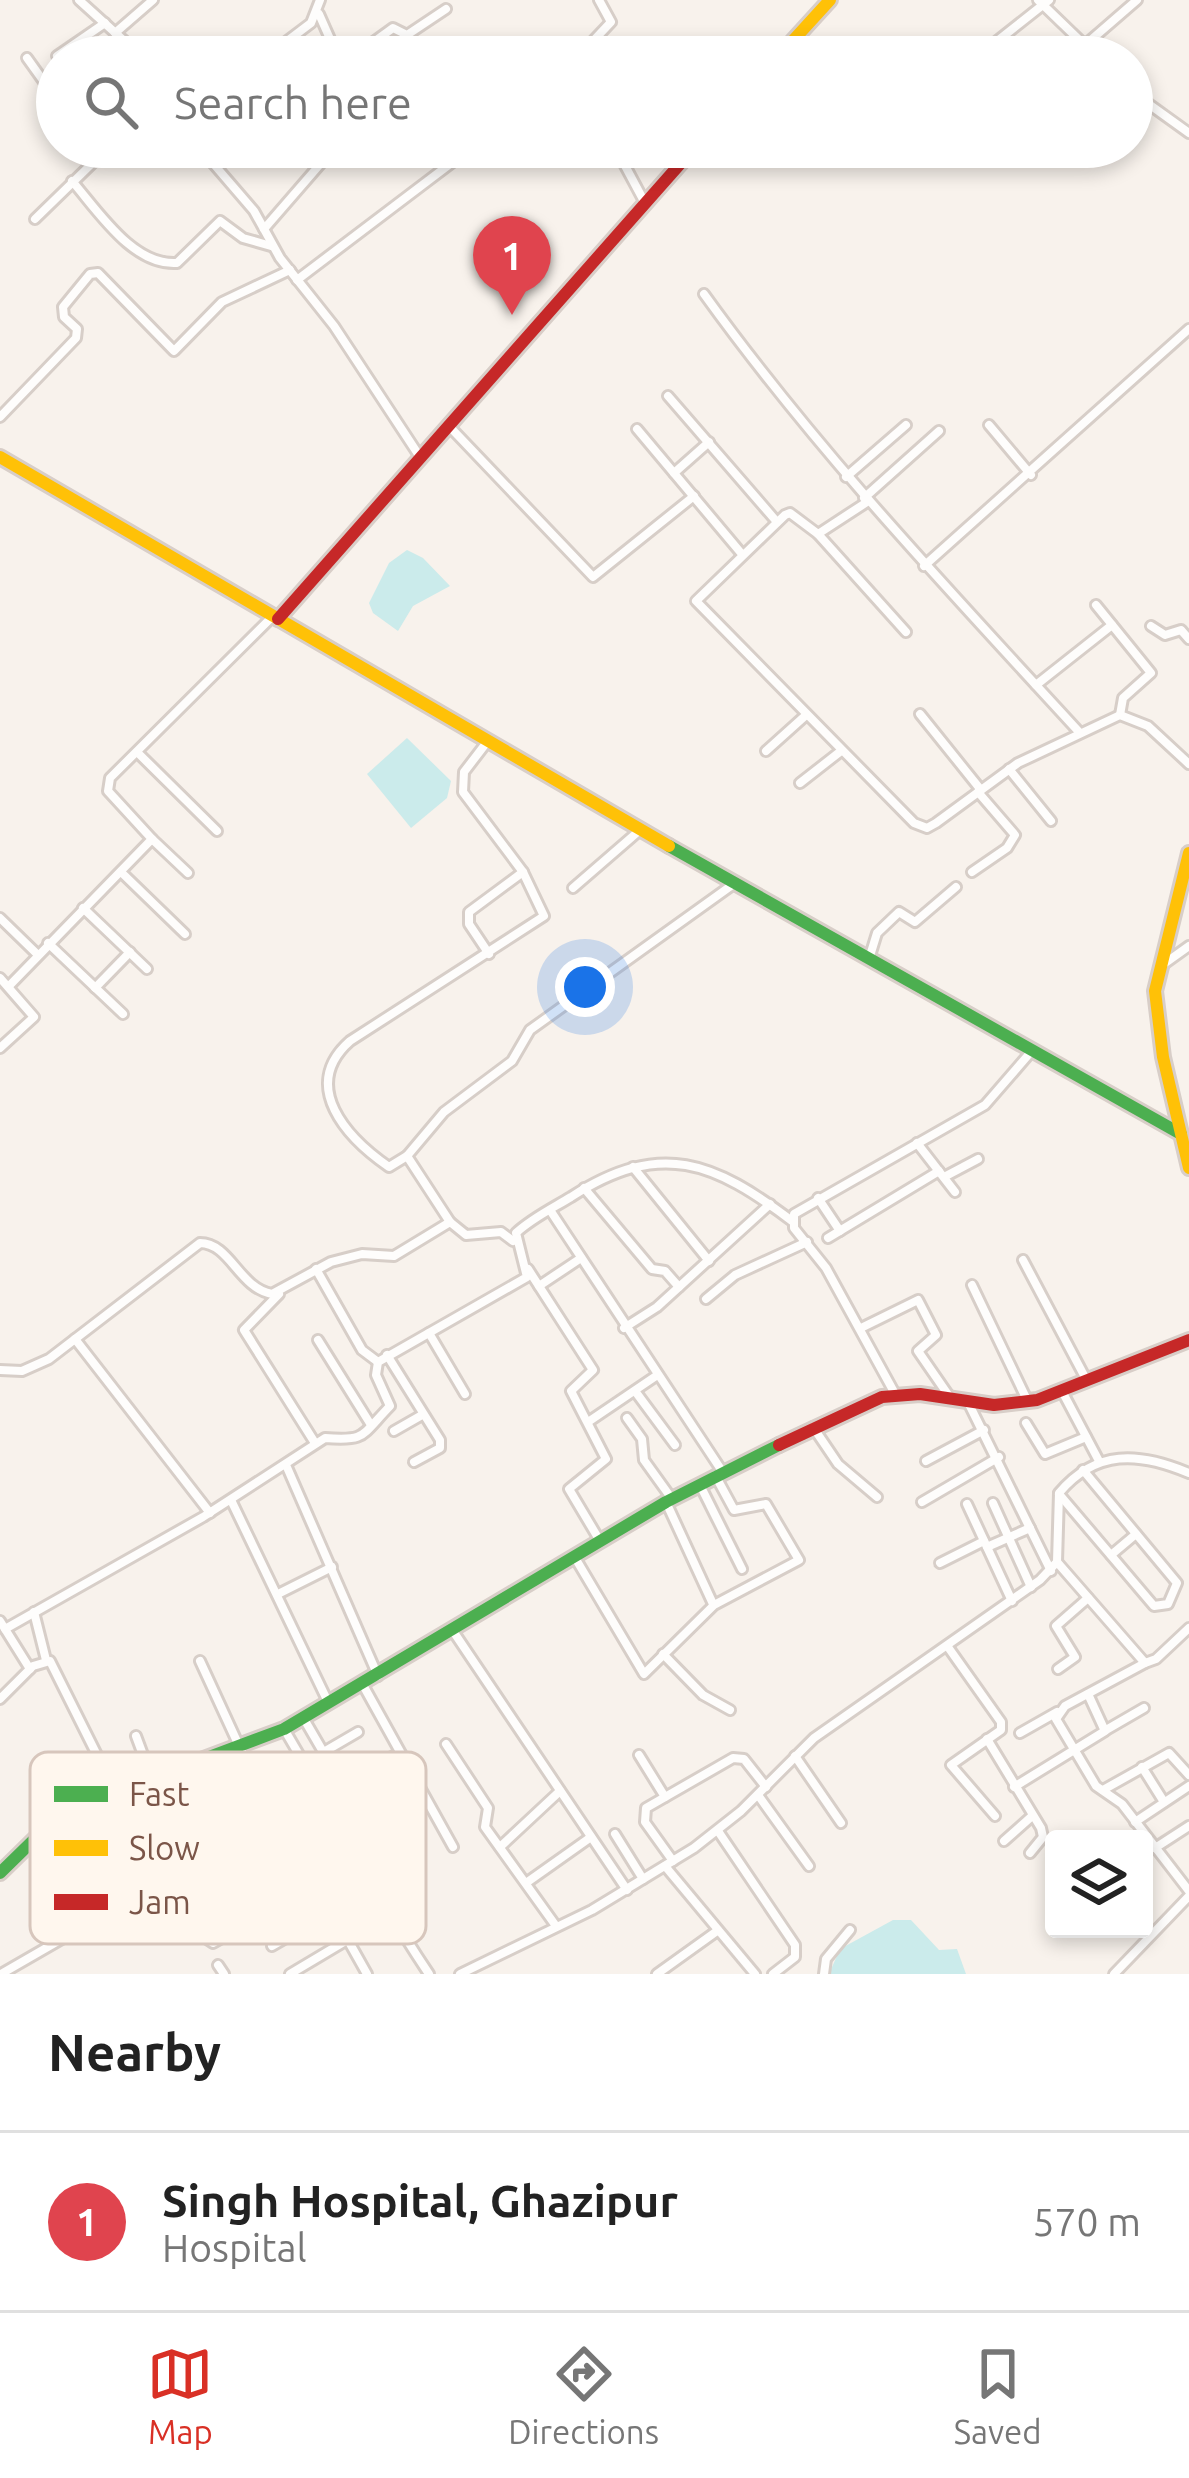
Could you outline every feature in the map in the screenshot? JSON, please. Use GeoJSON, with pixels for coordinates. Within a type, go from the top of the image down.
{"type":"FeatureCollection","features":[{"type":"Feature","properties":{"kind":"main road"},"geometry":{"type":"LineString","coordinates":[[797,36],[830,0]]}},
{"type":"Feature","properties":{"kind":"main road"},"geometry":{"type":"LineString","coordinates":[[276,617],[676,168]]}},
{"type":"Feature","properties":{"kind":"main road"},"geometry":{"type":"LineString","coordinates":[[0,458],[1030,1053],[1180,1134]]}},
{"type":"Feature","properties":{"kind":"main road"},"geometry":{"type":"LineString","coordinates":[[1189,853],[1157,969],[1156,1012],[1189,1168]]}},
{"type":"Feature","properties":{"kind":"main road"},"geometry":{"type":"LineString","coordinates":[[229,1752],[329,1705],[718,1473],[894,1392],[1028,1402],[1189,1340]]}},
{"type":"Feature","properties":{"kind":"main road"},"geometry":{"type":"LineString","coordinates":[[0,1873],[30,1846]]}},
{"type":"Feature","properties":{"kind":"street"},"geometry":{"type":"LineString","coordinates":[[80,0],[118,36]]}},
{"type":"Feature","properties":{"kind":"street"},"geometry":{"type":"LineString","coordinates":[[115,33],[153,0]]}},
{"type":"Feature","properties":{"kind":"street"},"geometry":{"type":"LineString","coordinates":[[294,36],[311,23],[320,0]]}},
{"type":"Feature","properties":{"kind":"street"},"geometry":{"type":"LineString","coordinates":[[598,36],[611,22],[599,0]]}},
{"type":"Feature","properties":{"kind":"street"},"geometry":{"type":"LineString","coordinates":[[1095,36],[1137,0]]}},
{"type":"Feature","properties":{"kind":"street"},"geometry":{"type":"LineString","coordinates":[[1002,36],[1043,2],[1076,36]]}},
{"type":"Feature","properties":{"kind":"street"},"geometry":{"type":"LineString","coordinates":[[382,36],[393,28],[406,35],[446,9]]}},
{"type":"Feature","properties":{"kind":"street"},"geometry":{"type":"LineString","coordinates":[[318,12],[329,36]]}},
{"type":"Feature","properties":{"kind":"street"},"geometry":{"type":"LineString","coordinates":[[86,36],[105,23]]}},
{"type":"Feature","properties":{"kind":"street"},"geometry":{"type":"LineString","coordinates":[[26,58],[36,72]]}},
{"type":"Feature","properties":{"kind":"street"},"geometry":{"type":"LineString","coordinates":[[1153,107],[1189,133]]}},
{"type":"Feature","properties":{"kind":"street"},"geometry":{"type":"LineString","coordinates":[[35,219],[86,168]]}},
{"type":"Feature","properties":{"kind":"street"},"geometry":{"type":"LineString","coordinates":[[216,168],[264,229],[420,458]]}},
{"type":"Feature","properties":{"kind":"street"},"geometry":{"type":"LineString","coordinates":[[264,229],[317,168]]}},
{"type":"Feature","properties":{"kind":"street"},"geometry":{"type":"LineString","coordinates":[[297,280],[445,168]]}},
{"type":"Feature","properties":{"kind":"street"},"geometry":{"type":"LineString","coordinates":[[626,168],[645,203]]}},
{"type":"Feature","properties":{"kind":"street"},"geometry":{"type":"LineString","coordinates":[[72,182],[139,252],[159,262],[177,262],[220,221],[243,238],[273,247]]}},
{"type":"Feature","properties":{"kind":"street"},"geometry":{"type":"LineString","coordinates":[[0,417],[76,338],[77,329],[62,311],[90,274],[98,273],[174,351],[222,302],[290,271]]}},
{"type":"Feature","properties":{"kind":"street"},"geometry":{"type":"LineString","coordinates":[[704,294],[730,337],[846,478],[1080,733]]}},
{"type":"Feature","properties":{"kind":"street"},"geometry":{"type":"LineString","coordinates":[[924,566],[1189,329]]}},
{"type":"Feature","properties":{"kind":"street"},"geometry":{"type":"LineString","coordinates":[[668,397],[777,522]]}},
{"type":"Feature","properties":{"kind":"street"},"geometry":{"type":"LineString","coordinates":[[449,425],[593,577],[694,496]]}},
{"type":"Feature","properties":{"kind":"street"},"geometry":{"type":"LineString","coordinates":[[846,478],[906,425]]}},
{"type":"Feature","properties":{"kind":"street"},"geometry":{"type":"LineString","coordinates":[[989,425],[1030,475]]}},
{"type":"Feature","properties":{"kind":"street"},"geometry":{"type":"LineString","coordinates":[[637,429],[742,553]]}},
{"type":"Feature","properties":{"kind":"street"},"geometry":{"type":"LineString","coordinates":[[818,534],[866,500],[939,430]]}},
{"type":"Feature","properties":{"kind":"street"},"geometry":{"type":"LineString","coordinates":[[674,473],[709,442]]}},
{"type":"Feature","properties":{"kind":"street"},"geometry":{"type":"LineString","coordinates":[[906,632],[818,534],[790,513],[742,553],[696,601],[805,716],[921,827],[936,824],[1009,770],[1120,715],[1148,726],[1189,764]]}},
{"type":"Feature","properties":{"kind":"street"},"geometry":{"type":"LineString","coordinates":[[1096,605],[1151,676],[1123,698],[1120,715]]}},
{"type":"Feature","properties":{"kind":"street"},"geometry":{"type":"LineString","coordinates":[[188,873],[106,787],[276,617]]}},
{"type":"Feature","properties":{"kind":"street"},"geometry":{"type":"LineString","coordinates":[[1036,685],[1112,625]]}},
{"type":"Feature","properties":{"kind":"street"},"geometry":{"type":"LineString","coordinates":[[1150,626],[1165,634],[1187,633]]}},
{"type":"Feature","properties":{"kind":"street"},"geometry":{"type":"LineString","coordinates":[[920,714],[1015,836],[1007,848],[972,872]]}},
{"type":"Feature","properties":{"kind":"street"},"geometry":{"type":"LineString","coordinates":[[766,751],[805,716]]}},
{"type":"Feature","properties":{"kind":"street"},"geometry":{"type":"LineString","coordinates":[[488,741],[464,772],[463,792],[523,872],[544,916],[365,1030],[333,1059],[328,1094],[350,1135],[388,1167],[406,1156],[444,1112],[512,1061],[530,1030],[735,883]]}},
{"type":"Feature","properties":{"kind":"street"},"geometry":{"type":"LineString","coordinates":[[800,783],[841,751]]}},
{"type":"Feature","properties":{"kind":"street"},"geometry":{"type":"LineString","coordinates":[[137,752],[217,831]]}},
{"type":"Feature","properties":{"kind":"street"},"geometry":{"type":"LineString","coordinates":[[1009,770],[1051,821]]}},
{"type":"Feature","properties":{"kind":"street"},"geometry":{"type":"LineString","coordinates":[[573,888],[640,829]]}},
{"type":"Feature","properties":{"kind":"street"},"geometry":{"type":"LineString","coordinates":[[9,986],[152,838]]}},
{"type":"Feature","properties":{"kind":"street"},"geometry":{"type":"LineString","coordinates":[[121,872],[185,934]]}},
{"type":"Feature","properties":{"kind":"street"},"geometry":{"type":"LineString","coordinates":[[489,955],[469,924],[469,913],[523,872]]}},
{"type":"Feature","properties":{"kind":"street"},"geometry":{"type":"LineString","coordinates":[[868,960],[877,947],[877,933],[899,912],[915,922],[956,887]]}},
{"type":"Feature","properties":{"kind":"street"},"geometry":{"type":"LineString","coordinates":[[83,908],[147,969]]}},
{"type":"Feature","properties":{"kind":"street"},"geometry":{"type":"LineString","coordinates":[[0,918],[37,954]]}},
{"type":"Feature","properties":{"kind":"street"},"geometry":{"type":"LineString","coordinates":[[48,943],[123,1015]]}},
{"type":"Feature","properties":{"kind":"street"},"geometry":{"type":"LineString","coordinates":[[1157,969],[1189,946]]}},
{"type":"Feature","properties":{"kind":"street"},"geometry":{"type":"LineString","coordinates":[[95,988],[130,952]]}},
{"type":"Feature","properties":{"kind":"street"},"geometry":{"type":"LineString","coordinates":[[0,978],[34,1017],[0,1048]]}},
{"type":"Feature","properties":{"kind":"street"},"geometry":{"type":"LineString","coordinates":[[792,1221],[800,1208],[985,1105],[1030,1053]]}},
{"type":"Feature","properties":{"kind":"street"},"geometry":{"type":"LineString","coordinates":[[917,1143],[955,1192]]}},
{"type":"Feature","properties":{"kind":"street"},"geometry":{"type":"LineString","coordinates":[[406,1156],[450,1222],[466,1235],[501,1232],[514,1243],[593,1370],[571,1391],[606,1459],[569,1490],[600,1541]]}},
{"type":"Feature","properties":{"kind":"street"},"geometry":{"type":"LineString","coordinates":[[828,1238],[941,1174],[978,1159]]}},
{"type":"Feature","properties":{"kind":"street"},"geometry":{"type":"LineString","coordinates":[[514,1243],[523,1227],[584,1189],[633,1167],[670,1160],[724,1174],[792,1221],[861,1328],[894,1392]]}},
{"type":"Feature","properties":{"kind":"street"},"geometry":{"type":"LineString","coordinates":[[633,1167],[709,1261]]}},
{"type":"Feature","properties":{"kind":"street"},"geometry":{"type":"LineString","coordinates":[[584,1189],[652,1269],[665,1271],[680,1287]]}},
{"type":"Feature","properties":{"kind":"street"},"geometry":{"type":"LineString","coordinates":[[818,1198],[840,1231]]}},
{"type":"Feature","properties":{"kind":"street"},"geometry":{"type":"LineString","coordinates":[[624,1328],[680,1287],[770,1204]]}},
{"type":"Feature","properties":{"kind":"street"},"geometry":{"type":"LineString","coordinates":[[550,1210],[718,1473],[734,1510],[766,1504],[799,1560],[714,1605],[640,1674],[574,1556]]}},
{"type":"Feature","properties":{"kind":"street"},"geometry":{"type":"LineString","coordinates":[[315,1443],[244,1330],[283,1291],[316,1269],[362,1254],[394,1256],[450,1222]]}},
{"type":"Feature","properties":{"kind":"street"},"geometry":{"type":"LineString","coordinates":[[706,1299],[735,1275],[806,1242]]}},
{"type":"Feature","properties":{"kind":"street"},"geometry":{"type":"LineString","coordinates":[[0,1370],[34,1368],[200,1243],[217,1248],[251,1288],[265,1294],[283,1291]]}},
{"type":"Feature","properties":{"kind":"street"},"geometry":{"type":"LineString","coordinates":[[539,1286],[580,1258]]}},
{"type":"Feature","properties":{"kind":"street"},"geometry":{"type":"LineString","coordinates":[[1023,1260],[1087,1381]]}},
{"type":"Feature","properties":{"kind":"street"},"geometry":{"type":"LineString","coordinates":[[316,1269],[362,1350],[383,1359],[441,1445],[414,1462]]}},
{"type":"Feature","properties":{"kind":"street"},"geometry":{"type":"LineString","coordinates":[[30,1669],[3,1625],[210,1513],[315,1443],[333,1437],[351,1442],[390,1406],[376,1375],[383,1359],[520,1283],[528,1269]]}},
{"type":"Feature","properties":{"kind":"street"},"geometry":{"type":"LineString","coordinates":[[972,1285],[1028,1402]]}},
{"type":"Feature","properties":{"kind":"street"},"geometry":{"type":"LineString","coordinates":[[861,1328],[918,1300],[936,1335],[918,1351],[949,1396]]}},
{"type":"Feature","properties":{"kind":"street"},"geometry":{"type":"LineString","coordinates":[[429,1333],[466,1394]]}},
{"type":"Feature","properties":{"kind":"street"},"geometry":{"type":"LineString","coordinates":[[75,1339],[210,1513]]}},
{"type":"Feature","properties":{"kind":"street"},"geometry":{"type":"LineString","coordinates":[[318,1340],[371,1425]]}},
{"type":"Feature","properties":{"kind":"street"},"geometry":{"type":"LineString","coordinates":[[588,1422],[656,1376]]}},
{"type":"Feature","properties":{"kind":"street"},"geometry":{"type":"LineString","coordinates":[[634,1391],[675,1445]]}},
{"type":"Feature","properties":{"kind":"street"},"geometry":{"type":"LineString","coordinates":[[1063,1392],[1099,1461]]}},
{"type":"Feature","properties":{"kind":"street"},"geometry":{"type":"LineString","coordinates":[[967,1400],[1030,1528],[1054,1566],[1145,1663]]}},
{"type":"Feature","properties":{"kind":"street"},"geometry":{"type":"LineString","coordinates":[[394,1431],[422,1415]]}},
{"type":"Feature","properties":{"kind":"street"},"geometry":{"type":"LineString","coordinates":[[627,1418],[642,1439],[644,1460],[669,1501],[714,1605]]}},
{"type":"Feature","properties":{"kind":"street"},"geometry":{"type":"LineString","coordinates":[[1026,1423],[1046,1454],[1086,1437]]}},
{"type":"Feature","properties":{"kind":"street"},"geometry":{"type":"LineString","coordinates":[[813,1427],[838,1464],[877,1497]]}},
{"type":"Feature","properties":{"kind":"street"},"geometry":{"type":"LineString","coordinates":[[926,1461],[984,1430]]}},
{"type":"Feature","properties":{"kind":"street"},"geometry":{"type":"LineString","coordinates":[[460,1974],[627,1890],[718,1831],[831,1725],[1031,1587],[1054,1566],[1058,1493],[1083,1470],[1099,1461],[1132,1456],[1189,1473]]}},
{"type":"Feature","properties":{"kind":"street"},"geometry":{"type":"LineString","coordinates":[[922,1502],[998,1457]]}},
{"type":"Feature","properties":{"kind":"street"},"geometry":{"type":"LineString","coordinates":[[286,1465],[378,1676]]}},
{"type":"Feature","properties":{"kind":"street"},"geometry":{"type":"LineString","coordinates":[[1058,1493],[1154,1606],[1168,1604],[1178,1583],[1083,1470]]}},
{"type":"Feature","properties":{"kind":"street"},"geometry":{"type":"LineString","coordinates":[[699,1484],[742,1569]]}},
{"type":"Feature","properties":{"kind":"street"},"geometry":{"type":"LineString","coordinates":[[231,1500],[329,1705]]}},
{"type":"Feature","properties":{"kind":"street"},"geometry":{"type":"LineString","coordinates":[[993,1503],[1031,1587]]}},
{"type":"Feature","properties":{"kind":"street"},"geometry":{"type":"LineString","coordinates":[[967,1504],[1012,1601]]}},
{"type":"Feature","properties":{"kind":"street"},"geometry":{"type":"LineString","coordinates":[[940,1563],[1030,1528]]}},
{"type":"Feature","properties":{"kind":"street"},"geometry":{"type":"LineString","coordinates":[[1111,1555],[1136,1534]]}},
{"type":"Feature","properties":{"kind":"street"},"geometry":{"type":"LineString","coordinates":[[278,1594],[332,1567]]}},
{"type":"Feature","properties":{"kind":"street"},"geometry":{"type":"LineString","coordinates":[[1058,1670],[1076,1657],[1056,1626],[1088,1598]]}},
{"type":"Feature","properties":{"kind":"street"},"geometry":{"type":"LineString","coordinates":[[34,1612],[46,1660],[54,1666],[96,1752]]}},
{"type":"Feature","properties":{"kind":"street"},"geometry":{"type":"LineString","coordinates":[[1020,1733],[1156,1659],[1189,1628]]}},
{"type":"Feature","properties":{"kind":"street"},"geometry":{"type":"LineString","coordinates":[[453,1630],[627,1890]]}},
{"type":"Feature","properties":{"kind":"street"},"geometry":{"type":"LineString","coordinates":[[948,1647],[1000,1722],[1000,1730],[956,1758],[951,1768],[995,1816]]}},
{"type":"Feature","properties":{"kind":"street"},"geometry":{"type":"LineString","coordinates":[[663,1654],[703,1695],[730,1710]]}},
{"type":"Feature","properties":{"kind":"street"},"geometry":{"type":"LineString","coordinates":[[0,1699],[5,1688],[46,1660]]}},
{"type":"Feature","properties":{"kind":"street"},"geometry":{"type":"LineString","coordinates":[[200,1661],[242,1752]]}},
{"type":"Feature","properties":{"kind":"street"},"geometry":{"type":"LineString","coordinates":[[363,1685],[399,1752]]}},
{"type":"Feature","properties":{"kind":"street"},"geometry":{"type":"LineString","coordinates":[[1088,1694],[1105,1731]]}},
{"type":"Feature","properties":{"kind":"street"},"geometry":{"type":"LineString","coordinates":[[1014,1786],[1144,1708]]}},
{"type":"Feature","properties":{"kind":"street"},"geometry":{"type":"LineString","coordinates":[[1059,1711],[1056,1719],[1102,1791],[1116,1798],[1189,1893],[1114,1974]]}},
{"type":"Feature","properties":{"kind":"street"},"geometry":{"type":"LineString","coordinates":[[304,1719],[321,1752]]}},
{"type":"Feature","properties":{"kind":"street"},"geometry":{"type":"LineString","coordinates":[[284,1729],[298,1752]]}},
{"type":"Feature","properties":{"kind":"street"},"geometry":{"type":"LineString","coordinates":[[324,1752],[358,1732]]}},
{"type":"Feature","properties":{"kind":"street"},"geometry":{"type":"LineString","coordinates":[[136,1736],[142,1752]]}},
{"type":"Feature","properties":{"kind":"street"},"geometry":{"type":"LineString","coordinates":[[987,1739],[1043,1838],[1030,1853]]}},
{"type":"Feature","properties":{"kind":"street"},"geometry":{"type":"LineString","coordinates":[[446,1744],[488,1808],[485,1827],[556,1926]]}},
{"type":"Feature","properties":{"kind":"street"},"geometry":{"type":"LineString","coordinates":[[1102,1791],[1169,1753],[1189,1775]]}},
{"type":"Feature","properties":{"kind":"street"},"geometry":{"type":"LineString","coordinates":[[639,1755],[664,1797]]}},
{"type":"Feature","properties":{"kind":"street"},"geometry":{"type":"LineString","coordinates":[[795,1756],[841,1822]]}},
{"type":"Feature","properties":{"kind":"street"},"geometry":{"type":"LineString","coordinates":[[755,1974],[717,1931],[643,1816],[664,1797],[733,1758],[744,1759],[766,1787]]}},
{"type":"Feature","properties":{"kind":"street"},"geometry":{"type":"LineString","coordinates":[[1142,1767],[1164,1802]]}},
{"type":"Feature","properties":{"kind":"street"},"geometry":{"type":"LineString","coordinates":[[1136,1822],[1189,1786]]}},
{"type":"Feature","properties":{"kind":"street"},"geometry":{"type":"LineString","coordinates":[[500,1847],[560,1790]]}},
{"type":"Feature","properties":{"kind":"street"},"geometry":{"type":"LineString","coordinates":[[758,1795],[809,1866]]}},
{"type":"Feature","properties":{"kind":"street"},"geometry":{"type":"LineString","coordinates":[[426,1800],[453,1847]]}},
{"type":"Feature","properties":{"kind":"street"},"geometry":{"type":"LineString","coordinates":[[1004,1841],[1031,1817]]}},
{"type":"Feature","properties":{"kind":"street"},"geometry":{"type":"LineString","coordinates":[[1155,1848],[1189,1826]]}},
{"type":"Feature","properties":{"kind":"street"},"geometry":{"type":"LineString","coordinates":[[718,1831],[795,1945],[795,1957],[772,1974]]}},
{"type":"Feature","properties":{"kind":"street"},"geometry":{"type":"LineString","coordinates":[[615,1834],[644,1879]]}},
{"type":"Feature","properties":{"kind":"street"},"geometry":{"type":"LineString","coordinates":[[526,1883],[591,1837]]}},
{"type":"Feature","properties":{"kind":"street"},"geometry":{"type":"LineString","coordinates":[[824,1974],[826,1959],[850,1930]]}},
{"type":"Feature","properties":{"kind":"street"},"geometry":{"type":"LineString","coordinates":[[657,1974],[717,1931]]}},
{"type":"Feature","properties":{"kind":"street"},"geometry":{"type":"LineString","coordinates":[[1,1974],[53,1944]]}},
{"type":"Feature","properties":{"kind":"street"},"geometry":{"type":"LineString","coordinates":[[290,1974],[340,1944]]}},
{"type":"Feature","properties":{"kind":"street"},"geometry":{"type":"LineString","coordinates":[[349,1944],[363,1973]]}},
{"type":"Feature","properties":{"kind":"street"},"geometry":{"type":"LineString","coordinates":[[409,1944],[429,1974]]}},
{"type":"Feature","properties":{"kind":"water"},"geometry":{"type":"Polygon","coordinates":[[[407,550],[423,558],[450,586],[413,606],[398,631],[373,613],[369,603],[389,563],[407,550]]]}},
{"type":"Feature","properties":{"kind":"water"},"geometry":{"type":"Polygon","coordinates":[[[407,738],[451,781],[447,798],[411,828],[367,774],[407,738]]]}},
{"type":"Feature","properties":{"kind":"water"},"geometry":{"type":"Polygon","coordinates":[[[893,1920],[911,1920],[939,1950],[957,1949],[966,1974],[829,1974],[840,1949],[893,1920]]]}},
{"type":"Feature","properties":{"kind":"traffic: fast"},"geometry":{"type":"LineString","coordinates":[[669,846],[1181,1134]]}},
{"type":"Feature","properties":{"kind":"traffic: fast"},"geometry":{"type":"LineString","coordinates":[[223,1752],[284,1729],[666,1502],[779,1445]]}},
{"type":"Feature","properties":{"kind":"traffic: fast"},"geometry":{"type":"LineString","coordinates":[[0,1873],[30,1844]]}},
{"type":"Feature","properties":{"kind":"traffic: slow"},"geometry":{"type":"LineString","coordinates":[[797,36],[830,0]]}},
{"type":"Feature","properties":{"kind":"traffic: slow"},"geometry":{"type":"LineString","coordinates":[[0,457],[669,846]]}},
{"type":"Feature","properties":{"kind":"traffic: slow"},"geometry":{"type":"LineString","coordinates":[[1189,853],[1155,991],[1163,1057],[1189,1168]]}},
{"type":"Feature","properties":{"kind":"traffic: jam"},"geometry":{"type":"LineString","coordinates":[[278,619],[676,168]]}},
{"type":"Feature","properties":{"kind":"traffic: jam"},"geometry":{"type":"LineString","coordinates":[[779,1445],[882,1397],[920,1394],[994,1405],[1037,1400],[1189,1340]]}},
{"type":"Feature","properties":{"kind":"place","name":"Singh Hospital, Ghazipur"},"geometry":{"type":"Point","coordinates":[512,315]}}]}
